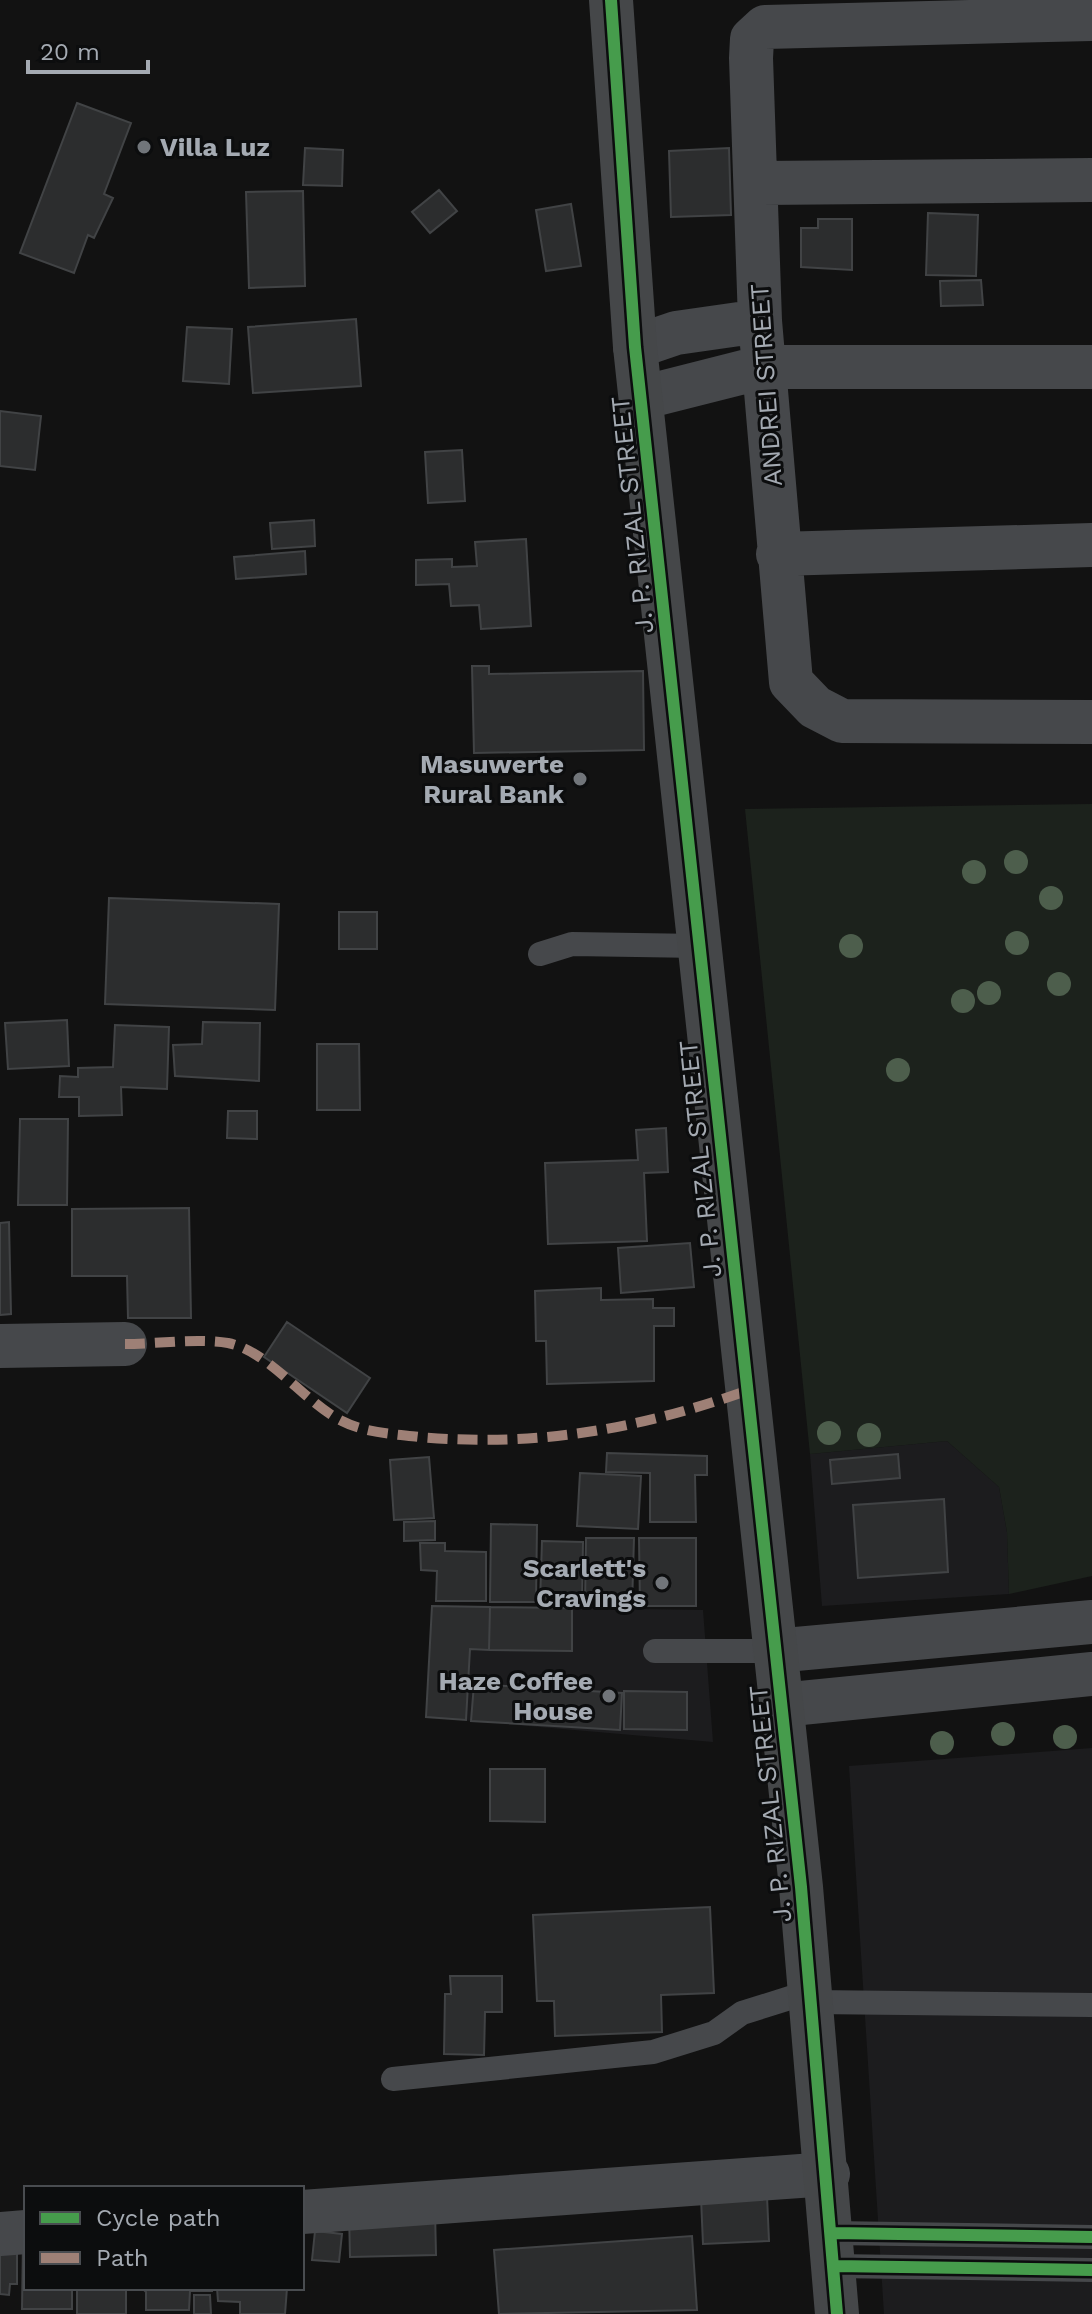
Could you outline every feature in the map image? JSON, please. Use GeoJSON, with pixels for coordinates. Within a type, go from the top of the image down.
{"type":"FeatureCollection","features":[{"type":"Feature","properties":{"kind":"main road","name":"J. P. RIZAL STREET"},"geometry":{"type":"LineString","coordinates":[[611,0],[635,347],[812,1997],[837,2314]]}},
{"type":"Feature","properties":{"kind":"street","name":"ANDREI STREET"},"geometry":{"type":"LineString","coordinates":[[1092,19],[765,27],[752,39],[751,58],[760,321],[791,682],[815,707],[842,721],[1092,722]]}},
{"type":"Feature","properties":{"kind":"street"},"geometry":{"type":"LineString","coordinates":[[757,183],[1092,180]]}},
{"type":"Feature","properties":{"kind":"street"},"geometry":{"type":"LineString","coordinates":[[635,347],[676,333],[760,321]]}},
{"type":"Feature","properties":{"kind":"street"},"geometry":{"type":"LineString","coordinates":[[641,398],[763,367],[1092,367]]}},
{"type":"Feature","properties":{"kind":"street"},"geometry":{"type":"LineString","coordinates":[[778,554],[1092,545]]}},
{"type":"Feature","properties":{"kind":"street"},"geometry":{"type":"LineString","coordinates":[[0,1346],[125,1344]]}},
{"type":"Feature","properties":{"kind":"street"},"geometry":{"type":"LineString","coordinates":[[774,1651],[1092,1622]]}},
{"type":"Feature","properties":{"kind":"street"},"geometry":{"type":"LineString","coordinates":[[781,1705],[1092,1674]]}},
{"type":"Feature","properties":{"kind":"street"},"geometry":{"type":"LineString","coordinates":[[304,2212],[828,2174]]}},
{"type":"Feature","properties":{"kind":"street"},"geometry":{"type":"LineString","coordinates":[[0,2234],[24,2232]]}},
{"type":"Feature","properties":{"kind":"lane"},"geometry":{"type":"LineString","coordinates":[[540,954],[572,944],[700,946]]}},
{"type":"Feature","properties":{"kind":"lane"},"geometry":{"type":"LineString","coordinates":[[655,1651],[774,1651]]}},
{"type":"Feature","properties":{"kind":"lane"},"geometry":{"type":"LineString","coordinates":[[393,2079],[653,2052],[714,2033],[742,2013],[812,1997],[1092,2005]]}},
{"type":"Feature","properties":{"kind":"lane"},"geometry":{"type":"LineString","coordinates":[[833,2249],[1092,2237]]}},
{"type":"Feature","properties":{"kind":"lane"},"geometry":{"type":"LineString","coordinates":[[833,2249],[1092,2270]]}},
{"type":"Feature","properties":{"kind":"shaded area"},"geometry":{"type":"Polygon","coordinates":[[[1092,804],[1092,1576],[1009,1594],[1007,1532],[999,1487],[947,1441],[810,1454],[745,809],[1092,804]]]}},
{"type":"Feature","properties":{"kind":"shaded area"},"geometry":{"type":"Polygon","coordinates":[[[947,1441],[999,1487],[1007,1532],[1009,1594],[822,1606],[810,1454],[947,1441]]]}},
{"type":"Feature","properties":{"kind":"shaded area"},"geometry":{"type":"Polygon","coordinates":[[[432,1606],[703,1610],[713,1742],[426,1717],[432,1606]]]}},
{"type":"Feature","properties":{"kind":"shaded area"},"geometry":{"type":"Polygon","coordinates":[[[1092,1748],[1092,2314],[884,2314],[849,1766],[1092,1748]]]}},
{"type":"Feature","properties":{"kind":"building"},"geometry":{"type":"Polygon","coordinates":[[[77,103],[131,123],[104,194],[113,198],[94,238],[88,235],[74,273],[20,253],[77,103]]]}},
{"type":"Feature","properties":{"kind":"building"},"geometry":{"type":"Polygon","coordinates":[[[305,148],[343,150],[342,186],[303,185],[305,148]]]}},
{"type":"Feature","properties":{"kind":"building"},"geometry":{"type":"Polygon","coordinates":[[[729,148],[731,215],[671,217],[669,151],[729,148]]]}},
{"type":"Feature","properties":{"kind":"building"},"geometry":{"type":"Polygon","coordinates":[[[439,190],[457,211],[430,233],[412,212],[439,190]]]}},
{"type":"Feature","properties":{"kind":"building"},"geometry":{"type":"Polygon","coordinates":[[[303,191],[305,286],[249,288],[246,192],[303,191]]]}},
{"type":"Feature","properties":{"kind":"building"},"geometry":{"type":"Polygon","coordinates":[[[571,204],[581,266],[546,271],[536,210],[571,204]]]}},
{"type":"Feature","properties":{"kind":"building"},"geometry":{"type":"Polygon","coordinates":[[[928,213],[978,215],[976,276],[926,275],[928,213]]]}},
{"type":"Feature","properties":{"kind":"building"},"geometry":{"type":"Polygon","coordinates":[[[818,219],[852,219],[852,270],[801,267],[801,228],[818,228],[818,219]]]}},
{"type":"Feature","properties":{"kind":"building"},"geometry":{"type":"Polygon","coordinates":[[[981,280],[983,305],[941,306],[940,281],[981,280]]]}},
{"type":"Feature","properties":{"kind":"building"},"geometry":{"type":"Polygon","coordinates":[[[356,319],[361,386],[253,393],[248,327],[356,319]]]}},
{"type":"Feature","properties":{"kind":"building"},"geometry":{"type":"Polygon","coordinates":[[[187,327],[232,329],[229,384],[183,381],[187,327]]]}},
{"type":"Feature","properties":{"kind":"building"},"geometry":{"type":"Polygon","coordinates":[[[0,411],[41,416],[35,470],[0,466],[0,411]]]}},
{"type":"Feature","properties":{"kind":"building"},"geometry":{"type":"Polygon","coordinates":[[[462,450],[465,501],[428,503],[425,452],[462,450]]]}},
{"type":"Feature","properties":{"kind":"building"},"geometry":{"type":"Polygon","coordinates":[[[314,520],[315,546],[272,549],[270,523],[314,520]]]}},
{"type":"Feature","properties":{"kind":"building"},"geometry":{"type":"Polygon","coordinates":[[[526,539],[531,626],[481,629],[479,605],[451,606],[449,584],[416,585],[416,560],[452,559],[452,567],[477,566],[475,542],[526,539]]]}},
{"type":"Feature","properties":{"kind":"building"},"geometry":{"type":"Polygon","coordinates":[[[305,551],[306,574],[236,579],[234,557],[305,551]]]}},
{"type":"Feature","properties":{"kind":"building"},"geometry":{"type":"Polygon","coordinates":[[[472,666],[489,666],[489,674],[643,671],[644,750],[474,753],[472,666]]]}},
{"type":"Feature","properties":{"kind":"building"},"geometry":{"type":"Polygon","coordinates":[[[109,898],[279,904],[275,1010],[105,1004],[109,898]]]}},
{"type":"Feature","properties":{"kind":"building"},"geometry":{"type":"Polygon","coordinates":[[[339,912],[377,912],[377,949],[339,949],[339,912]]]}},
{"type":"Feature","properties":{"kind":"building"},"geometry":{"type":"Polygon","coordinates":[[[67,1020],[69,1066],[8,1069],[5,1023],[67,1020]]]}},
{"type":"Feature","properties":{"kind":"building"},"geometry":{"type":"Polygon","coordinates":[[[203,1022],[260,1023],[259,1081],[175,1076],[173,1045],[202,1044],[203,1022]]]}},
{"type":"Feature","properties":{"kind":"building"},"geometry":{"type":"Polygon","coordinates":[[[115,1025],[169,1027],[167,1089],[121,1087],[122,1115],[79,1116],[79,1097],[59,1097],[60,1076],[78,1077],[78,1068],[113,1067],[115,1025]]]}},
{"type":"Feature","properties":{"kind":"building"},"geometry":{"type":"Polygon","coordinates":[[[317,1044],[359,1044],[360,1110],[317,1110],[317,1044]]]}},
{"type":"Feature","properties":{"kind":"building"},"geometry":{"type":"Polygon","coordinates":[[[228,1111],[257,1111],[257,1139],[227,1138],[228,1111]]]}},
{"type":"Feature","properties":{"kind":"building"},"geometry":{"type":"Polygon","coordinates":[[[20,1119],[68,1119],[67,1205],[18,1205],[20,1119]]]}},
{"type":"Feature","properties":{"kind":"building"},"geometry":{"type":"Polygon","coordinates":[[[666,1128],[668,1172],[644,1173],[647,1241],[548,1244],[545,1163],[638,1160],[636,1130],[666,1128]]]}},
{"type":"Feature","properties":{"kind":"building"},"geometry":{"type":"Polygon","coordinates":[[[189,1208],[191,1318],[128,1318],[127,1276],[72,1276],[72,1209],[189,1208]]]}},
{"type":"Feature","properties":{"kind":"building"},"geometry":{"type":"Polygon","coordinates":[[[9,1222],[11,1314],[0,1315],[0,1223],[9,1222]]]}},
{"type":"Feature","properties":{"kind":"building"},"geometry":{"type":"Polygon","coordinates":[[[690,1243],[694,1287],[621,1293],[618,1248],[690,1243]]]}},
{"type":"Feature","properties":{"kind":"building"},"geometry":{"type":"Polygon","coordinates":[[[601,1288],[601,1300],[653,1299],[653,1308],[674,1308],[674,1326],[654,1326],[654,1381],[547,1384],[546,1341],[536,1341],[535,1291],[601,1288]]]}},
{"type":"Feature","properties":{"kind":"building"},"geometry":{"type":"Polygon","coordinates":[[[287,1322],[370,1378],[347,1413],[264,1357],[287,1322]]]}},
{"type":"Feature","properties":{"kind":"building"},"geometry":{"type":"Polygon","coordinates":[[[607,1453],[707,1456],[707,1475],[695,1475],[696,1522],[650,1522],[650,1473],[606,1472],[607,1453]]]}},
{"type":"Feature","properties":{"kind":"building"},"geometry":{"type":"Polygon","coordinates":[[[898,1454],[900,1478],[832,1484],[830,1460],[898,1454]]]}},
{"type":"Feature","properties":{"kind":"building"},"geometry":{"type":"Polygon","coordinates":[[[429,1457],[434,1518],[394,1520],[390,1460],[429,1457]]]}},
{"type":"Feature","properties":{"kind":"building"},"geometry":{"type":"Polygon","coordinates":[[[580,1473],[641,1476],[638,1529],[577,1526],[580,1473]]]}},
{"type":"Feature","properties":{"kind":"building"},"geometry":{"type":"Polygon","coordinates":[[[944,1499],[948,1572],[858,1578],[853,1505],[944,1499]]]}},
{"type":"Feature","properties":{"kind":"building"},"geometry":{"type":"Polygon","coordinates":[[[435,1521],[435,1540],[404,1541],[404,1522],[435,1521]]]}},
{"type":"Feature","properties":{"kind":"building"},"geometry":{"type":"Polygon","coordinates":[[[491,1524],[537,1525],[536,1602],[490,1602],[491,1524]]]}},
{"type":"Feature","properties":{"kind":"building"},"geometry":{"type":"Polygon","coordinates":[[[586,1538],[634,1538],[632,1606],[585,1605],[586,1538]]]}},
{"type":"Feature","properties":{"kind":"building"},"geometry":{"type":"Polygon","coordinates":[[[639,1538],[696,1538],[696,1606],[640,1606],[639,1538]]]}},
{"type":"Feature","properties":{"kind":"building"},"geometry":{"type":"Polygon","coordinates":[[[542,1541],[583,1542],[582,1603],[540,1602],[542,1541]]]}},
{"type":"Feature","properties":{"kind":"building"},"geometry":{"type":"Polygon","coordinates":[[[420,1543],[445,1543],[445,1551],[486,1552],[486,1601],[436,1601],[437,1571],[421,1570],[420,1543]]]}},
{"type":"Feature","properties":{"kind":"building"},"geometry":{"type":"Polygon","coordinates":[[[432,1606],[490,1607],[489,1650],[470,1649],[466,1720],[426,1717],[432,1606]]]}},
{"type":"Feature","properties":{"kind":"building"},"geometry":{"type":"Polygon","coordinates":[[[490,1607],[572,1608],[572,1651],[489,1650],[490,1607]]]}},
{"type":"Feature","properties":{"kind":"building"},"geometry":{"type":"Polygon","coordinates":[[[474,1684],[622,1693],[620,1730],[471,1721],[474,1684]]]}},
{"type":"Feature","properties":{"kind":"building"},"geometry":{"type":"Polygon","coordinates":[[[624,1691],[687,1692],[687,1730],[624,1729],[624,1691]]]}},
{"type":"Feature","properties":{"kind":"building"},"geometry":{"type":"Polygon","coordinates":[[[490,1769],[545,1769],[545,1822],[490,1821],[490,1769]]]}},
{"type":"Feature","properties":{"kind":"building"},"geometry":{"type":"Polygon","coordinates":[[[710,1907],[714,1993],[661,1995],[662,2032],[555,2036],[554,2001],[537,2001],[533,1915],[710,1907]]]}},
{"type":"Feature","properties":{"kind":"building"},"geometry":{"type":"Polygon","coordinates":[[[450,1976],[502,1976],[502,2012],[485,2012],[484,2055],[444,2054],[445,1994],[451,1994],[450,1976]]]}},
{"type":"Feature","properties":{"kind":"building"},"geometry":{"type":"Polygon","coordinates":[[[767,2196],[769,2241],[703,2244],[701,2198],[767,2196]]]}},
{"type":"Feature","properties":{"kind":"building"},"geometry":{"type":"Polygon","coordinates":[[[435,2210],[436,2255],[350,2257],[349,2213],[435,2210]]]}},
{"type":"Feature","properties":{"kind":"building"},"geometry":{"type":"Polygon","coordinates":[[[315,2231],[342,2234],[339,2262],[312,2260],[315,2231]]]}},
{"type":"Feature","properties":{"kind":"building"},"geometry":{"type":"Polygon","coordinates":[[[692,2236],[697,2310],[499,2314],[494,2250],[692,2236]]]}},
{"type":"Feature","properties":{"kind":"building"},"geometry":{"type":"Polygon","coordinates":[[[24,2242],[24,2290],[72,2290],[72,2309],[22,2309],[24,2242]]]}},
{"type":"Feature","properties":{"kind":"building"},"geometry":{"type":"Polygon","coordinates":[[[17,2243],[17,2284],[10,2284],[9,2295],[0,2294],[0,2244],[17,2243]]]}},
{"type":"Feature","properties":{"kind":"building"},"geometry":{"type":"Polygon","coordinates":[[[77,2290],[126,2290],[126,2314],[77,2314],[77,2290]]]}},
{"type":"Feature","properties":{"kind":"building"},"geometry":{"type":"Polygon","coordinates":[[[144,2290],[212,2290],[190,2291],[189,2310],[146,2310],[144,2290]]]}},
{"type":"Feature","properties":{"kind":"building"},"geometry":{"type":"Polygon","coordinates":[[[217,2290],[287,2290],[285,2314],[240,2314],[240,2302],[218,2301],[217,2290]]]}},
{"type":"Feature","properties":{"kind":"building"},"geometry":{"type":"Polygon","coordinates":[[[194,2295],[210,2295],[211,2314],[194,2314],[194,2295]]]}},
{"type":"Feature","properties":{"kind":"marked path"},"geometry":{"type":"LineString","coordinates":[[125,1344],[228,1343],[258,1356],[342,1421],[370,1431],[419,1437],[504,1440],[585,1432],[665,1416],[746,1391]]}},
{"type":"Feature","properties":{"kind":"cycle path"},"geometry":{"type":"LineString","coordinates":[[611,0],[635,347],[801,1887],[837,2314]]}},
{"type":"Feature","properties":{"kind":"cycle path"},"geometry":{"type":"LineString","coordinates":[[832,2233],[1092,2237]]}},
{"type":"Feature","properties":{"kind":"cycle path"},"geometry":{"type":"LineString","coordinates":[[835,2266],[1092,2270]]}},
{"type":"Feature","properties":{"kind":"place","name":"Villa Luz"},"geometry":{"type":"Point","coordinates":[144,147]}},
{"type":"Feature","properties":{"kind":"place","name":"Masuwerte Rural Bank"},"geometry":{"type":"Point","coordinates":[580,779]}},
{"type":"Feature","properties":{"kind":"place","name":"Scarlett's Cravings"},"geometry":{"type":"Point","coordinates":[662,1583]}},
{"type":"Feature","properties":{"kind":"place","name":"Haze Coffee House"},"geometry":{"type":"Point","coordinates":[609,1696]}}]}
